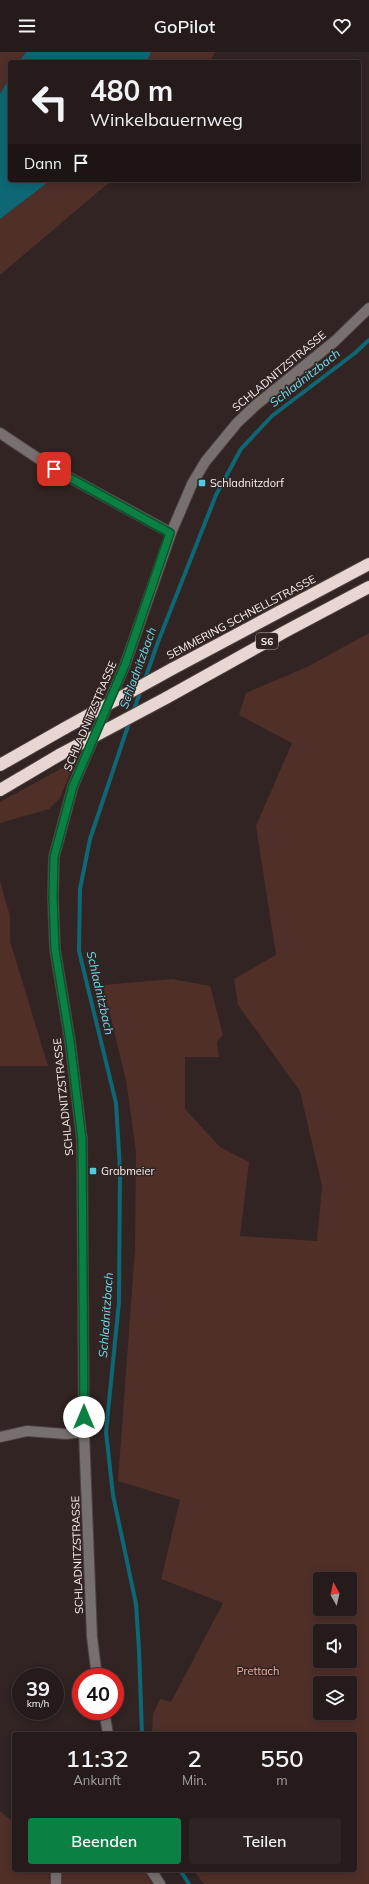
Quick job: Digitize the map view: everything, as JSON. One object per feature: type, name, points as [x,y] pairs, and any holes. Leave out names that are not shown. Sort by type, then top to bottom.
[{"type":"highway","name":"SEMMERING SCHNELLSTRASSE","points":[[0,765],[172,669],[369,564]]},
{"type":"highway","name":"S6","points":[[0,790],[61,754],[369,587]]},
{"type":"street","name":"SCHLADNITZSTRASSE","points":[[96,1668],[92,1637],[84,1432],[82,1140],[70,1041],[55,949],[53,897],[54,857],[73,786],[125,665],[170,533],[192,484],[205,462],[237,423],[335,341],[369,308]]},
{"type":"street","points":[[0,433],[54,469],[170,533]]},
{"type":"street","points":[[0,1437],[27,1431],[66,1434],[84,1432]]},
{"type":"street","points":[[106,1720],[108,1732]]},
{"type":"street","points":[[56,1872],[56,1884]]},
{"type":"street","points":[[152,1872],[160,1884]]},
{"type":"green space","points":[[0,52],[26,52],[20,60],[8,60],[8,80],[0,94]]},
{"type":"green space","points":[[151,52],[215,52],[211,60],[148,60]]},
{"type":"green space","points":[[48,182],[110,182],[0,275],[0,219]]},
{"type":"green space","name":"Prettach","points":[[369,633],[369,1884],[204,1884],[195,1872],[357,1872],[357,1732],[152,1732],[153,1714],[160,1699],[171,1702],[223,1603],[161,1579],[180,1500],[118,1481],[135,1249],[136,1152],[126,1080],[103,985],[172,979],[210,986],[223,1035],[217,1042],[219,1057],[185,1057],[185,1109],[220,1147],[249,1162],[240,1236],[317,1241],[322,1186],[300,1091],[238,1005],[234,979],[276,955],[256,826],[292,743],[239,715],[246,693],[309,666]]},
{"type":"green space","points":[[75,761],[60,798],[49,809],[0,823],[0,802]]},
{"type":"green space","points":[[0,881],[10,916],[10,941],[48,1066],[0,1066]]},
{"type":"green space","points":[[0,1811],[12,1821],[12,1872],[49,1872],[50,1884],[0,1884]]},
{"type":"green space","points":[[59,1872],[145,1872],[152,1884],[59,1884]]},
{"type":"water","points":[[26,52],[151,52],[148,60],[20,60]]},
{"type":"water","points":[[8,80],[8,182],[48,182],[0,219],[0,94]]},
{"type":"waterway","name":"Schladnitzbach","points":[[144,682],[158,642],[216,495],[241,449],[272,416],[355,353],[369,340]]},
{"type":"waterway","name":"Schladnitzbach","points":[[133,712],[141,690]]},
{"type":"waterway","name":"Schladnitzbach","points":[[130,720],[90,839],[80,889],[79,951],[116,1103],[120,1170],[119,1302],[106,1432],[113,1495],[136,1604],[142,1732]]},
{"type":"waterway","name":"Schladnitzbach","points":[[181,1872],[189,1884]]},
{"type":"place","name":"Schladnitzdorf","points":[[202,483]]},
{"type":"place","name":"Grabmeier","points":[[93,1171]]},
{"type":"route","points":[[54,469],[170,533],[125,665],[73,786],[54,857],[53,921],[55,949],[70,1041],[82,1140],[84,1417]]}]
